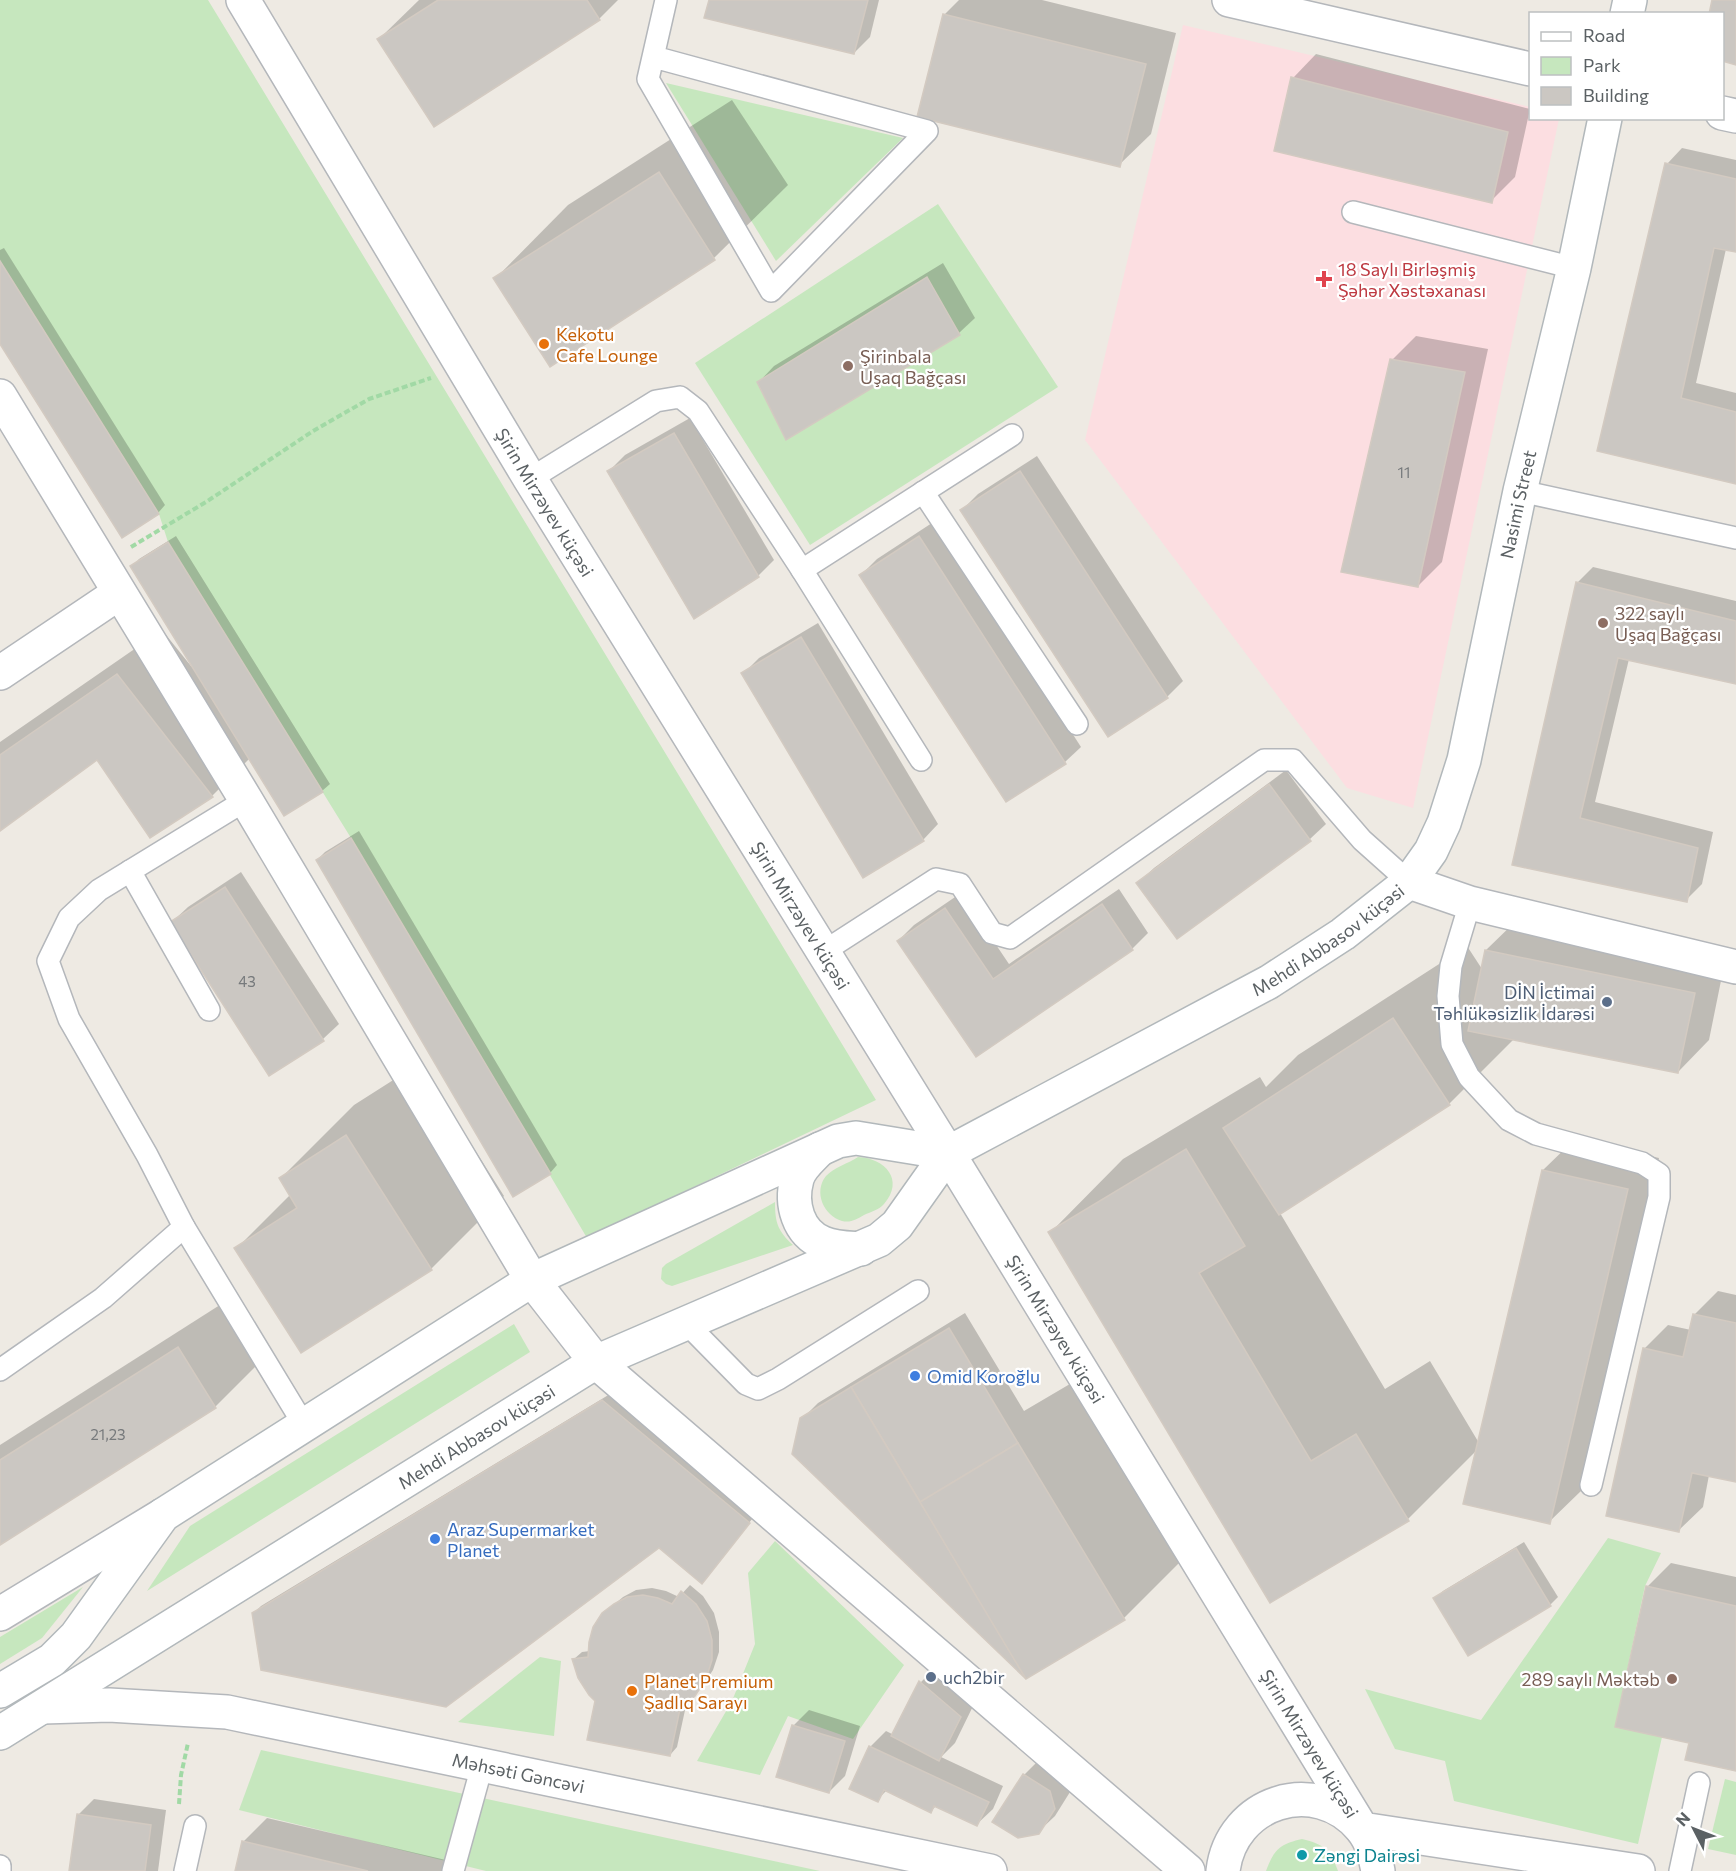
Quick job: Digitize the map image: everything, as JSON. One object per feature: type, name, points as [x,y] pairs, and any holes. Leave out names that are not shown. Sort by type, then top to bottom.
[{"type":"street","name":"Şirin Mirzəyev küçəsi","points":[[243,0],[530,479],[948,1154],[1375,1855]]},
{"type":"street","points":[[1229,0],[1529,69]]},
{"type":"street","name":"Nasimi Street","points":[[1409,882],[1431,851],[1444,823],[1464,760],[1520,491],[1574,268],[1605,120]]},
{"type":"street","points":[[0,396],[246,800],[532,1280],[596,1362],[1188,1871]]},
{"type":"street","points":[[0,673],[119,593]]},
{"type":"street","name":"Mehdi Abbasov küçəsi","points":[[0,1733],[596,1362],[879,1240],[897,1225],[948,1154],[1269,982],[1343,934],[1409,882],[1470,903],[1736,967]]},
{"type":"street","points":[[0,1614],[163,1515],[532,1280],[838,1141],[856,1138],[948,1154]]},
{"type":"street","points":[[820,1149],[804,1166],[797,1178],[795,1202],[798,1220],[807,1233],[822,1243],[838,1248],[861,1249]]},
{"type":"street","points":[[0,1691],[52,1660],[76,1636],[163,1515]]},
{"type":"street","name":"Məhsəti Gəncəvi","points":[[43,1707],[110,1705],[227,1712],[990,1871]]},
{"type":"street","points":[[1223,1871],[1225,1856],[1235,1833],[1252,1815],[1274,1804],[1298,1799],[1322,1802],[1345,1813],[1375,1855],[1638,1871]]},
{"type":"lane","points":[[654,57],[927,131],[771,291],[648,79],[666,0]]},
{"type":"lane","points":[[1353,212],[1574,268]]},
{"type":"lane","points":[[530,479],[656,401],[680,398],[698,411],[802,570],[921,760]]},
{"type":"lane","points":[[802,570],[1012,435]]},
{"type":"lane","points":[[1520,491],[1736,538]]},
{"type":"lane","points":[[923,492],[1077,724]]},
{"type":"lane","points":[[823,952],[936,879],[960,884],[992,933],[1010,938],[1264,760],[1293,760],[1362,840],[1409,882]]},
{"type":"lane","points":[[246,800],[99,890],[69,918],[48,961],[69,1019],[147,1155],[184,1227],[304,1425]]},
{"type":"lane","points":[[130,872],[209,1010]]},
{"type":"lane","points":[[1470,903],[1451,966],[1448,996],[1452,1044],[1469,1077],[1509,1120],[1536,1134],[1642,1162],[1659,1174],[1659,1197],[1591,1485]]},
{"type":"lane","points":[[0,1370],[103,1298],[184,1227]]},
{"type":"lane","points":[[687,1323],[746,1384],[758,1389],[778,1379],[918,1291]]},
{"type":"lane","points":[[453,1871],[482,1766]]},
{"type":"lane","points":[[1680,1871],[1699,1783]]},
{"type":"lane","points":[[184,1871],[195,1827]]},
{"type":"lane","points":[[0,1866],[0,1871]]},
{"type":"path","points":[[101,564],[206,502],[313,431],[369,399],[412,383],[464,369]]},
{"type":"path","points":[[178,1808],[181,1775],[196,1710]]},
{"type":"shaded area","name":"18 Saylı Birləşmiş Şəhər Xəstəxanası","points":[[1183,25],[1529,107],[1529,120],[1559,120],[1413,808],[1347,788],[1085,440]]},
{"type":"green space","points":[[0,0],[208,0],[876,1100],[587,1238],[351,838],[168,542],[159,514],[0,261]]},
{"type":"green space","points":[[666,83],[903,138],[776,261]]},
{"type":"green space","points":[[938,204],[1058,387],[810,545],[695,363]]},
{"type":"green space","points":[[858,1157],[868,1158],[884,1166],[892,1179],[893,1187],[890,1195],[880,1207],[854,1220],[842,1221],[826,1209],[822,1203],[820,1189],[829,1173]]},
{"type":"green space","points":[[775,1202],[778,1226],[793,1245],[672,1286],[661,1279],[662,1268],[666,1264]]},
{"type":"green space","points":[[514,1324],[530,1352],[147,1591],[190,1526]]},
{"type":"green space","points":[[1608,1538],[1661,1553],[1645,1586],[1615,1727],[1662,1737],[1638,1844],[1454,1801],[1445,1761],[1395,1749],[1365,1689],[1481,1720]]},
{"type":"green space","points":[[775,1541],[904,1665],[853,1739],[788,1716],[760,1775],[697,1761],[732,1701],[755,1644],[748,1573]]},
{"type":"green space","points":[[83,1587],[42,1638],[0,1664],[0,1637]]},
{"type":"green space","points":[[540,1657],[561,1661],[554,1736],[458,1722]]},
{"type":"green space","points":[[261,1750],[820,1871],[486,1871],[239,1810]]},
{"type":"green space","points":[[1725,1779],[1736,1782],[1736,1855],[1708,1849]]},
{"type":"green space","name":"Zəngi Dairəsi","points":[[1302,1839],[1316,1843],[1325,1849],[1338,1871],[1266,1871],[1272,1857],[1279,1849],[1288,1843]]},
{"type":"building","points":[[438,0],[587,0],[600,20],[434,127],[377,39]]},
{"type":"building","points":[[709,0],[868,0],[854,54],[704,18]]},
{"type":"building","points":[[1712,0],[1736,0],[1736,65],[1724,62],[1724,12],[1709,12]]},
{"type":"building","points":[[943,14],[1146,64],[1120,167],[917,117]]},
{"type":"building","points":[[1291,77],[1508,132],[1492,203],[1274,151]]},
{"type":"building","points":[[1665,163],[1736,179],[1736,252],[1714,248],[1681,398],[1736,412],[1736,484],[1597,451]]},
{"type":"building","points":[[659,172],[715,260],[550,367],[493,278]]},
{"type":"building","points":[[0,261],[159,514],[122,538],[0,344]]},
{"type":"building","points":[[927,277],[960,335],[786,440],[757,382]]},
{"type":"building","points":[[1390,359],[1465,372],[1418,587],[1341,572]]},
{"type":"building","points":[[674,433],[759,577],[694,619],[607,471]]},
{"type":"building","points":[[1020,471],[1168,698],[1108,737],[960,510]]},
{"type":"building","points":[[919,536],[1066,764],[1006,802],[859,575]]},
{"type":"building","points":[[168,542],[323,792],[284,816],[130,566]]},
{"type":"building","points":[[1576,582],[1736,621],[1736,684],[1618,658],[1580,818],[1698,848],[1687,902],[1512,865]]},
{"type":"building","points":[[801,637],[924,841],[863,878],[741,673]]},
{"type":"building","points":[[117,674],[213,797],[150,838],[97,760],[0,831],[0,755]]},
{"type":"building","points":[[1269,784],[1311,841],[1177,939],[1136,883]]},
{"type":"building","points":[[351,838],[551,1174],[513,1197],[316,860]]},
{"type":"building","points":[[225,887],[324,1041],[269,1076],[170,922]]},
{"type":"building","points":[[1102,904],[1133,950],[976,1057],[897,941],[945,908],[993,979]]},
{"type":"building","points":[[1485,950],[1695,993],[1678,1073],[1468,1031]]},
{"type":"building","points":[[1393,1018],[1450,1105],[1279,1215],[1223,1128]]},
{"type":"building","points":[[346,1135],[432,1270],[301,1353],[234,1248],[297,1208],[279,1178]]},
{"type":"building","points":[[1186,1149],[1245,1246],[1199,1273],[1311,1461],[1356,1434],[1409,1521],[1270,1603],[1048,1232]]},
{"type":"building","points":[[1542,1170],[1628,1189],[1550,1524],[1463,1504]]},
{"type":"building","points":[[1693,1314],[1736,1323],[1736,1482],[1692,1473],[1679,1532],[1606,1516],[1643,1348],[1683,1357]]},
{"type":"building","points":[[949,1328],[1018,1443],[920,1502],[851,1387]]},
{"type":"building","points":[[178,1347],[216,1408],[0,1545],[0,1460]]},
{"type":"building","points":[[851,1387],[1026,1679],[792,1454],[800,1418]]},
{"type":"building","points":[[602,1400],[750,1523],[702,1584],[659,1548],[446,1707],[261,1670],[252,1613]]},
{"type":"building","points":[[1018,1443],[1125,1620],[1026,1679],[920,1502]]},
{"type":"building","points":[[1516,1548],[1551,1606],[1468,1656],[1433,1598]]},
{"type":"building","points":[[1646,1586],[1736,1606],[1736,1771],[1685,1760],[1689,1743],[1615,1727]]},
{"type":"building","points":[[681,1591],[696,1604],[707,1621],[712,1640],[712,1660],[706,1679],[695,1696],[680,1709],[670,1756],[587,1740],[595,1701],[578,1678],[572,1659],[588,1657],[593,1627],[602,1613],[614,1604],[627,1597],[643,1595],[672,1604]]},
{"type":"building","points":[[919,1681],[961,1717],[939,1761],[891,1736]]},
{"type":"building","points":[[792,1725],[845,1741],[829,1793],[776,1777]]},
{"type":"building","points":[[869,1746],[989,1802],[977,1826],[934,1806],[931,1813],[884,1790],[878,1802],[849,1789]]},
{"type":"building","points":[[1023,1774],[1050,1791],[1055,1809],[1039,1834],[1018,1838],[992,1822]]},
{"type":"building","points":[[77,1814],[151,1825],[145,1871],[69,1871]]},
{"type":"building","points":[[242,1841],[368,1871],[235,1871]]},
{"type":"place","name":"18 Saylı Birləşmiş Şəhər Xəstəxanası","points":[[1324,279]]},
{"type":"place","name":"Kekotu Cafe Lounge","points":[[544,344]]},
{"type":"place","name":"Şirinbala Uşaq Bağçası","points":[[848,366]]},
{"type":"place","name":"322 saylı Uşaq Bağçası","points":[[1603,623]]},
{"type":"place","name":"DİN İctimai Təhlükəsizlik İdarəsi","points":[[1607,1002]]},
{"type":"place","name":"Omid Koroğlu","points":[[915,1376]]},
{"type":"place","name":"Araz Supermarket Planet","points":[[435,1539]]},
{"type":"place","name":"uch2bir","points":[[931,1677]]},
{"type":"place","name":"289 saylı Məktəb","points":[[1672,1679]]},
{"type":"place","name":"Planet Premium Şadlıq Sarayı","points":[[632,1691]]},
{"type":"place","name":"Zəngi Dairəsi","points":[[1302,1855]]}]
